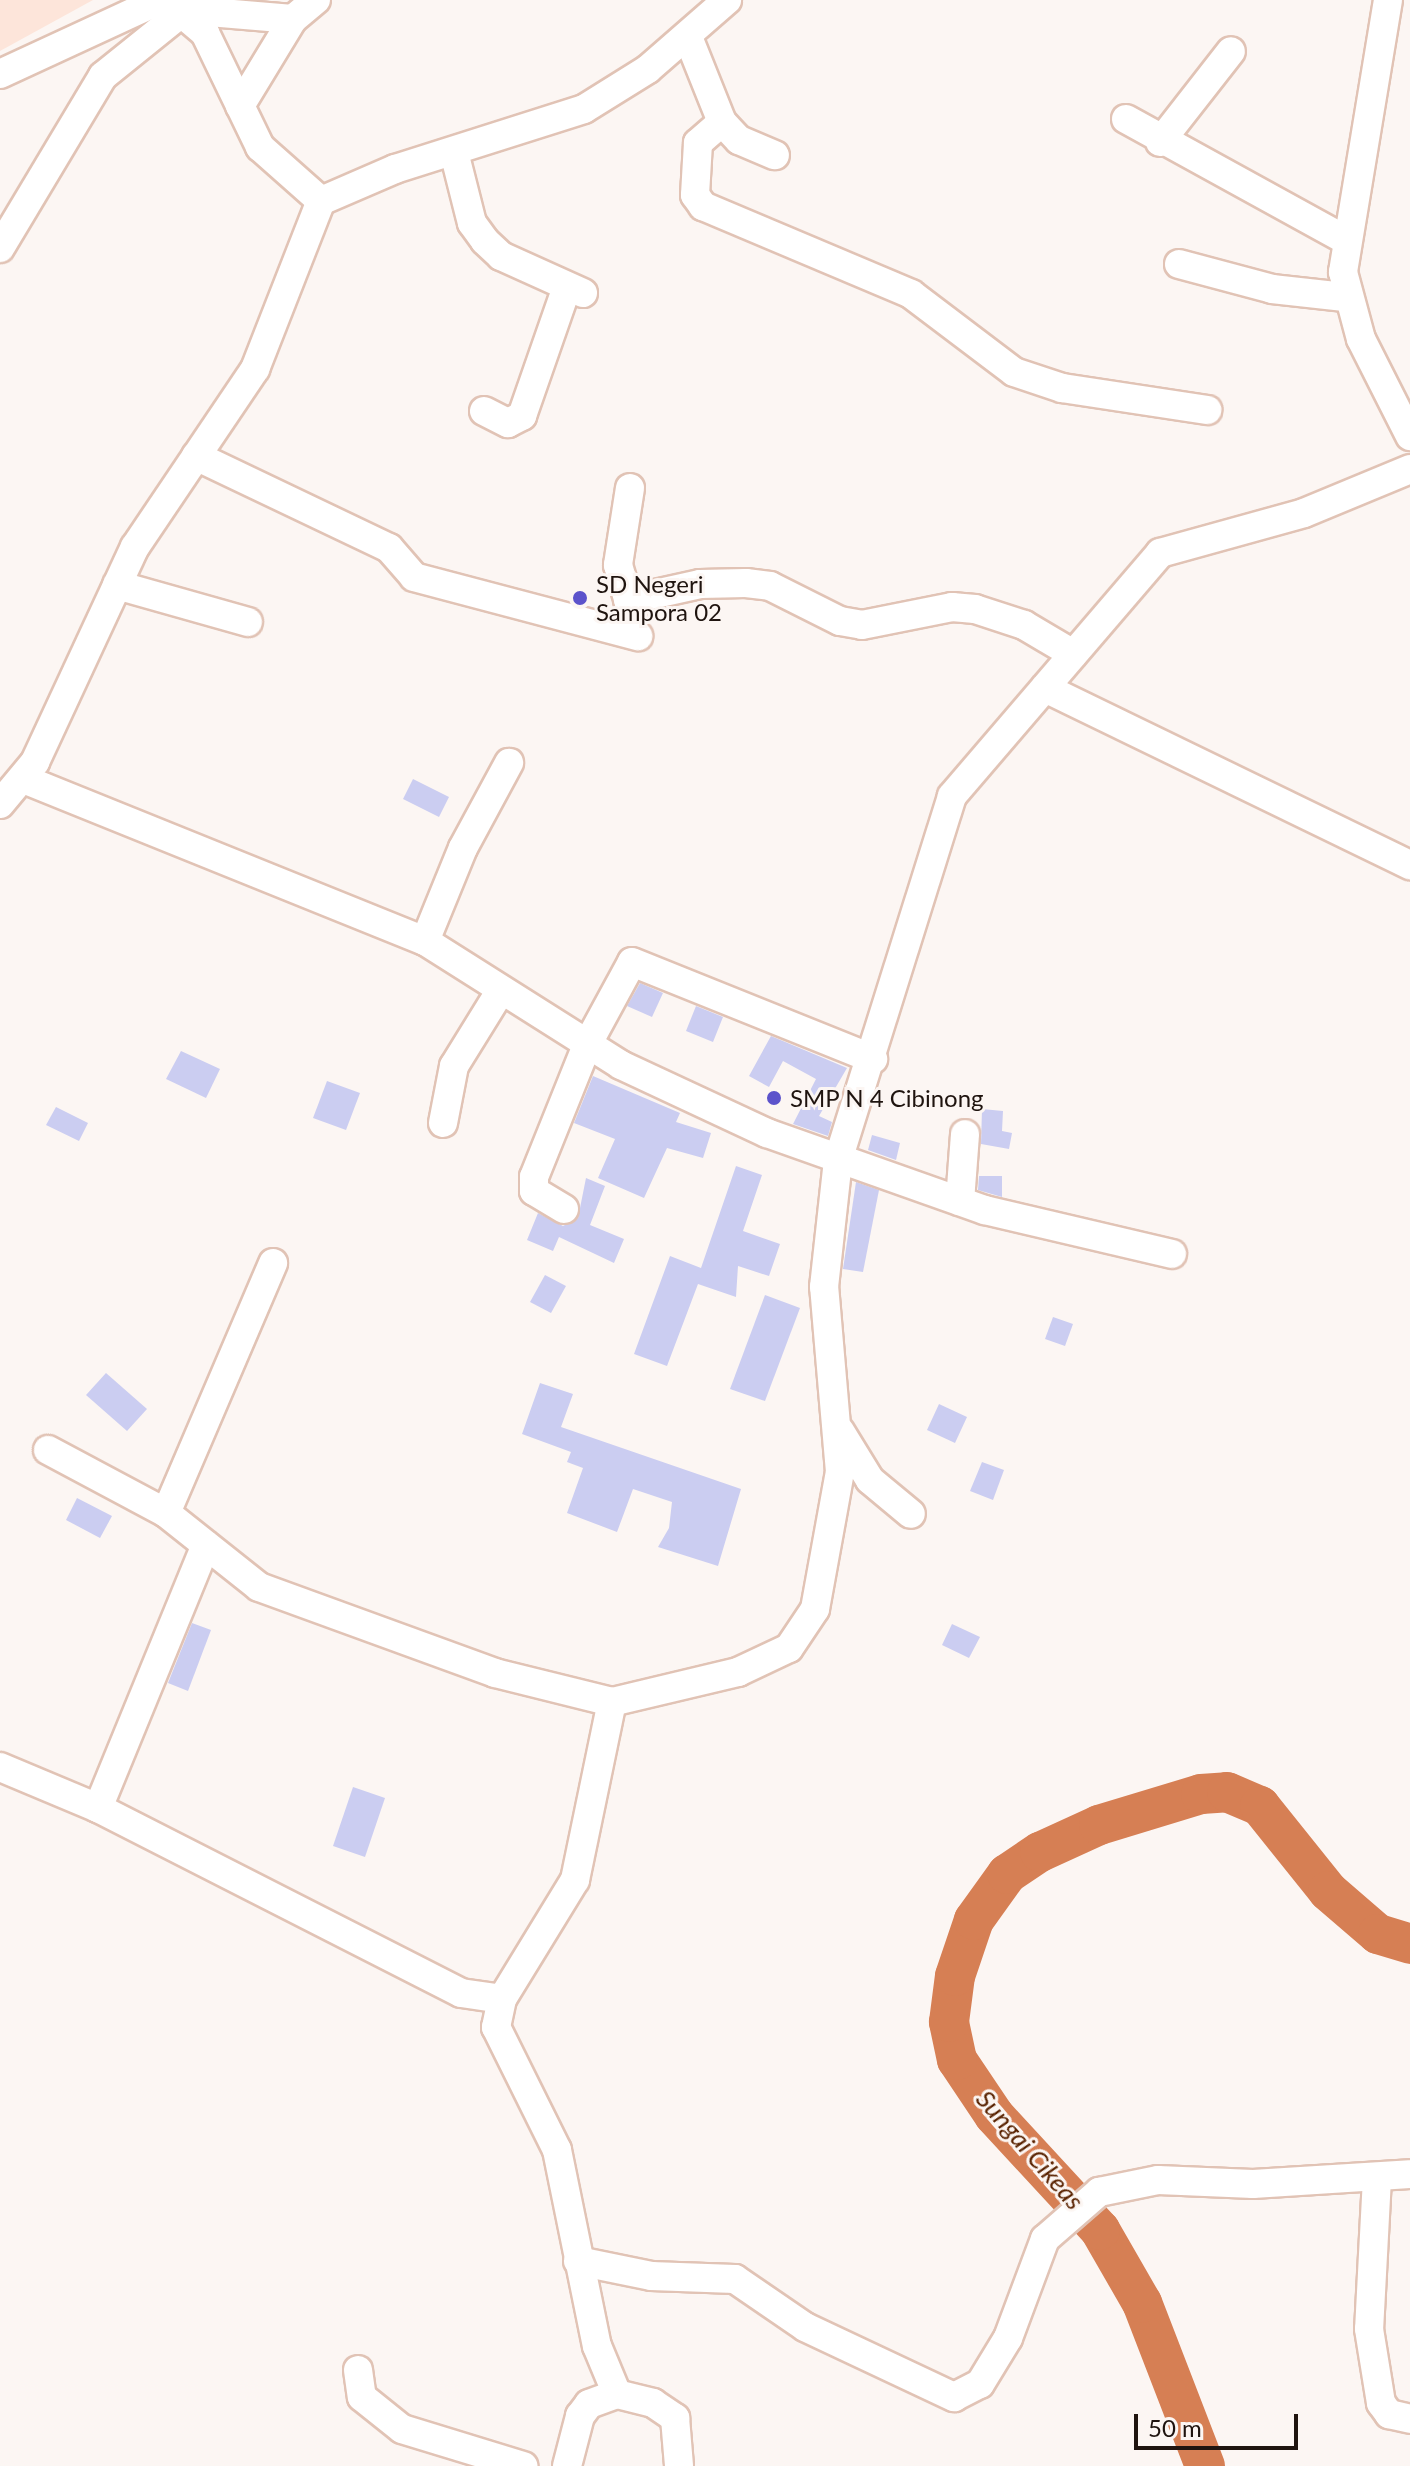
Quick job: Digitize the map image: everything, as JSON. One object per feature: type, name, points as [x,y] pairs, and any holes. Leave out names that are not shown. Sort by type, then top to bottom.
[{"type":"street","points":[[240,106],[293,19],[316,0]]},
{"type":"street","points":[[0,804],[26,780],[117,585],[156,512],[255,369],[321,201],[584,109],[688,37],[727,0]]},
{"type":"street","points":[[1388,0],[1346,240],[1345,297],[1387,400],[1410,436]]},
{"type":"street","points":[[0,74],[158,1],[185,10],[293,19]]},
{"type":"street","points":[[185,10],[205,33],[260,147],[321,201]]},
{"type":"street","points":[[0,248],[103,76],[185,10]]},
{"type":"street","points":[[688,37],[722,122],[739,140],[775,155]]},
{"type":"street","points":[[1160,142],[1231,51]]},
{"type":"street","points":[[1126,119],[1160,142],[1346,240]]},
{"type":"street","points":[[722,122],[698,143],[695,195],[703,206],[911,294],[1014,372],[1062,388],[1207,410]]},
{"type":"street","points":[[454,152],[472,223],[485,241],[501,256],[575,290],[522,416],[508,423],[484,411]]},
{"type":"street","points":[[1179,264],[1272,289],[1345,297]]},
{"type":"street","points":[[196,456],[389,548],[414,577],[640,645],[618,552],[630,488]]},
{"type":"street","points":[[48,1450],[166,1513],[259,1587],[330,1617],[440,1656],[612,1702],[767,1661],[806,1631],[834,1523],[839,1429],[824,1287],[838,1160],[873,1059],[952,796],[1160,553],[1304,513],[1410,469]]},
{"type":"street","points":[[628,600],[700,584],[746,583],[770,586],[840,621],[862,625],[952,607],[975,609],[1034,630],[1073,654]]},
{"type":"street","points":[[117,585],[248,622]]},
{"type":"street","points":[[1045,688],[1410,865]]},
{"type":"street","points":[[425,941],[463,848],[509,763]]},
{"type":"street","points":[[26,780],[425,941],[587,1045],[696,1102],[838,1160],[960,1201],[1172,1254]]},
{"type":"street","points":[[564,1209],[539,1196],[532,1185],[587,1045],[626,966],[640,962],[873,1059]]},
{"type":"street","points":[[443,1123],[454,1066],[501,990]]},
{"type":"street","points":[[960,1201],[965,1134]]},
{"type":"street","points":[[166,1513],[273,1263]]},
{"type":"street","points":[[839,1429],[870,1480],[911,1514]]},
{"type":"street","points":[[98,1808],[206,1545]]},
{"type":"street","points":[[612,1702],[575,1880],[502,1999],[495,2022],[557,2150],[597,2346],[617,2394]]},
{"type":"street","points":[[0,1767],[98,1808],[461,1993],[502,1999]]},
{"type":"street","points":[[578,2261],[664,2278],[735,2279],[805,2327],[954,2397],[980,2384],[1008,2338],[1045,2239],[1099,2192],[1158,2180],[1377,2178],[1410,2174]]},
{"type":"street","points":[[1377,2178],[1369,2329],[1381,2403],[1389,2414],[1410,2419]]},
{"type":"street","points":[[358,2370],[362,2397],[402,2429],[523,2466]]},
{"type":"street","points":[[567,2466],[580,2416],[589,2404],[617,2394],[670,2413],[679,2466]]},
{"type":"shaded area","points":[[0,0],[93,0],[0,51]]},
{"type":"building","points":[[413,779],[449,797],[439,817],[403,799]]},
{"type":"building","points":[[640,983],[663,993],[652,1017],[627,1006]]},
{"type":"building","points":[[696,1006],[723,1017],[713,1042],[686,1031]]},
{"type":"building","points":[[771,1036],[847,1068],[819,1116],[832,1122],[828,1136],[793,1124],[816,1079],[783,1061],[769,1087],[749,1076]]},
{"type":"building","points":[[181,1051],[220,1069],[206,1098],[166,1079]]},
{"type":"building","points":[[593,1076],[680,1113],[676,1122],[711,1133],[703,1158],[667,1148],[644,1198],[598,1178],[615,1139],[574,1123]]},
{"type":"building","points":[[327,1081],[360,1093],[346,1130],[313,1118]]},
{"type":"building","points":[[56,1107],[88,1123],[79,1141],[46,1125]]},
{"type":"building","points":[[982,1109],[1003,1111],[1002,1131],[1012,1133],[1009,1149],[981,1144]]},
{"type":"building","points":[[872,1135],[900,1143],[896,1160],[868,1150]]},
{"type":"building","points":[[736,1166],[762,1175],[743,1231],[780,1244],[769,1276],[738,1266],[736,1297],[698,1284],[667,1366],[634,1354],[670,1256],[701,1268]]},
{"type":"building","points":[[979,1176],[1002,1176],[1002,1197],[978,1190]]},
{"type":"building","points":[[586,1178],[605,1186],[590,1225],[624,1239],[614,1263],[559,1237],[553,1251],[527,1240],[538,1213],[563,1226],[578,1218]]},
{"type":"building","points":[[856,1182],[879,1190],[863,1272],[843,1269]]},
{"type":"building","points":[[545,1275],[566,1286],[551,1313],[530,1302]]},
{"type":"building","points":[[765,1295],[800,1308],[765,1401],[730,1389]]},
{"type":"building","points":[[1053,1317],[1073,1324],[1065,1346],[1045,1339]]},
{"type":"building","points":[[106,1373],[147,1409],[127,1431],[86,1395]]},
{"type":"building","points":[[540,1383],[573,1394],[561,1427],[741,1489],[718,1566],[658,1547],[669,1528],[672,1502],[633,1489],[617,1532],[567,1513],[583,1468],[567,1462],[571,1452],[522,1434]]},
{"type":"building","points":[[939,1404],[967,1417],[955,1443],[927,1430]]},
{"type":"building","points":[[982,1462],[1004,1470],[993,1500],[970,1491]]},
{"type":"building","points":[[77,1498],[112,1516],[100,1538],[66,1520]]},
{"type":"building","points":[[192,1623],[211,1630],[188,1691],[168,1683]]},
{"type":"building","points":[[952,1624],[980,1637],[969,1658],[942,1645]]},
{"type":"building","points":[[353,1787],[385,1798],[365,1857],[333,1846]]},
{"type":"waterway","name":"Sungai Cikeas","points":[[1205,2466],[1142,2303],[1100,2230],[994,2115],[957,2060],[949,2022],[955,1976],[974,1920],[1007,1874],[1040,1852],[1099,1825],[1201,1794],[1227,1792],[1260,1806],[1328,1891],[1378,1934],[1410,1944]]},
{"type":"place","name":"SD Negeri Sampora 02","points":[[580,598]]},
{"type":"place","name":"SMP N 4 Cibinong","points":[[774,1098]]}]
